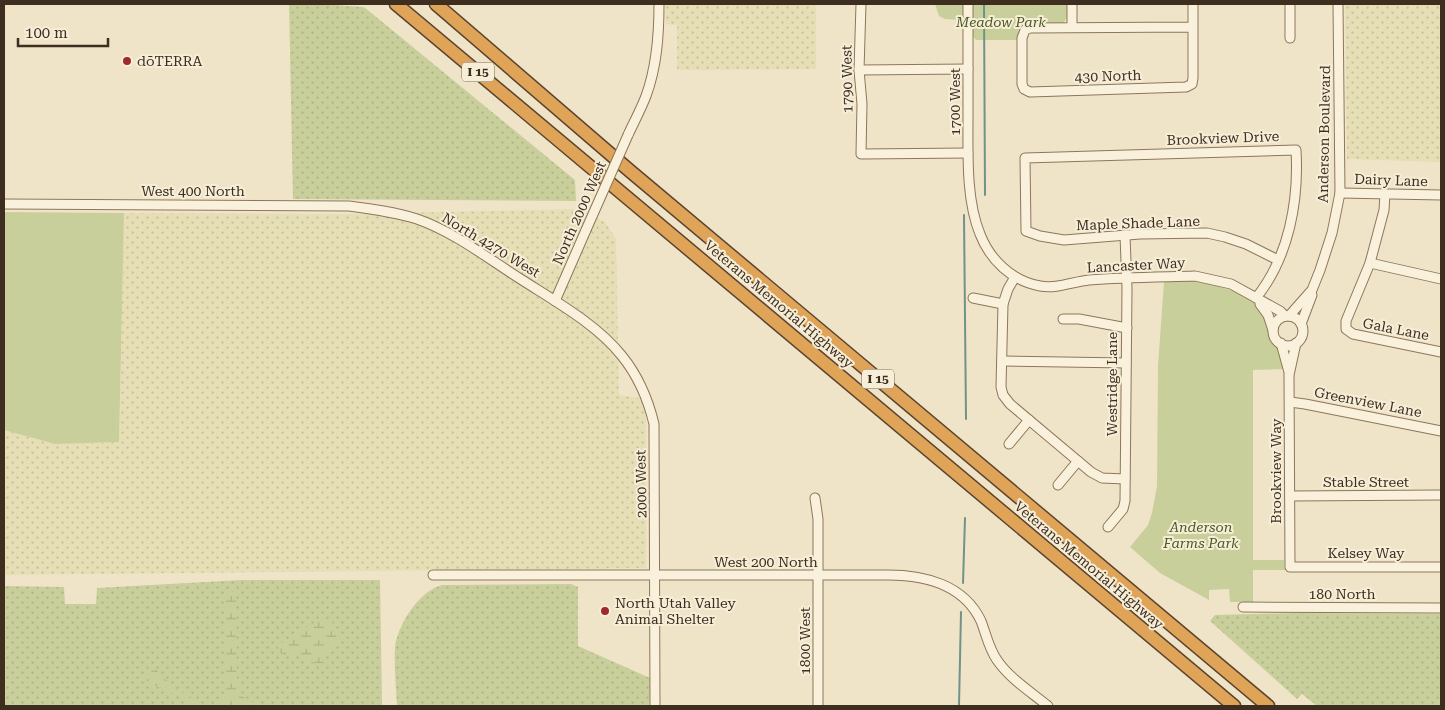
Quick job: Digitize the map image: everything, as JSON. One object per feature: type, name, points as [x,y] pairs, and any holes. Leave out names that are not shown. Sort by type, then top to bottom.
[{"type":"highway","name":"Veterans Memorial Highway","points":[[396,4],[1234,706]]},
{"type":"highway","name":"Veterans Memorial Highway","points":[[436,4],[630,171],[1268,706]]},
{"type":"street","name":"North 2000 West","points":[[555,301],[646,95],[658,45],[659,4]]},
{"type":"street","name":"1790 West","points":[[861,4],[859,70],[862,104],[861,154],[968,153]]},
{"type":"street","name":"1700 West","points":[[968,4],[968,153],[972,201]]},
{"type":"street","points":[[1072,4],[1072,27],[1193,27],[1193,4]]},
{"type":"street","points":[[1290,4],[1290,38]]},
{"type":"street","name":"Anderson Boulevard","points":[[1301,324],[1328,247],[1340,193],[1338,4]]},
{"type":"street","name":"430 North","points":[[1072,27],[1025,30],[1022,38],[1022,84],[1024,89],[1030,92],[1186,87],[1192,84],[1194,78],[1193,27]]},
{"type":"street","points":[[859,70],[968,69]]},
{"type":"street","name":"Brookview Drive","points":[[1026,232],[1025,158],[1296,150],[1295,197],[1288,232],[1268,283],[1256,298]]},
{"type":"street","name":"Dairy Lane","points":[[1340,193],[1441,196]]},
{"type":"street","points":[[1385,194],[1384,210],[1370,263],[1441,279]]},
{"type":"street","name":"Lancaster Way","points":[[972,201],[979,233],[987,250],[998,263],[1015,277],[1026,282],[1056,287],[1086,280],[1195,276],[1231,284],[1287,316]]},
{"type":"street","name":"West 400 North","points":[[4,204],[349,206],[381,210]]},
{"type":"street","name":"North 4270 West","points":[[381,210],[416,219],[454,235],[555,301]]},
{"type":"street","name":"Maple Shade Lane","points":[[1026,232],[1064,240],[1125,235],[1207,234],[1224,236],[1246,244],[1278,260]]},
{"type":"street","name":"Westridge Lane","points":[[1108,527],[1124,505],[1125,235]]},
{"type":"street","name":"Gala Lane","points":[[1370,263],[1346,320],[1346,329],[1353,334],[1441,352]]},
{"type":"street","points":[[1015,277],[1008,289],[1003,304],[1001,387],[1003,395],[1010,404],[1096,476],[1108,479],[1125,479]]},
{"type":"street","name":"Anderson Boulevard","points":[[1287,316],[1312,290]]},
{"type":"street","points":[[973,298],[1003,304]]},
{"type":"street","name":"Lancaster Way","points":[[1256,298],[1268,314],[1274,331]]},
{"type":"street","name":"2000 West","points":[[555,301],[609,341],[635,373],[649,404],[654,424],[655,706]]},
{"type":"street","points":[[1287,316],[1298,320],[1301,324],[1302,337],[1296,343],[1288,345],[1281,343],[1274,336],[1275,324],[1287,316]]},
{"type":"street","points":[[1063,319],[1079,318],[1126,328]]},
{"type":"street","name":"Brookview Way","points":[[1281,343],[1289,374],[1290,567]]},
{"type":"street","name":"Brookview Way","points":[[1289,374],[1296,343]]},
{"type":"street","points":[[1002,361],[1126,363]]},
{"type":"street","name":"Greenview Lane","points":[[1290,402],[1441,431]]},
{"type":"street","points":[[1009,444],[1029,420]]},
{"type":"street","points":[[1058,485],[1078,461]]},
{"type":"street","name":"Stable Street","points":[[1290,496],[1441,495]]},
{"type":"street","name":"1800 West","points":[[815,498],[818,519],[819,575],[818,706]]},
{"type":"street","name":"Kelsey Way","points":[[1290,567],[1441,567]]},
{"type":"street","name":"West 200 North","points":[[433,576],[888,574],[940,582],[968,601],[974,608],[996,659],[1009,675],[1048,706]]},
{"type":"street","name":"180 North","points":[[1243,608],[1441,608]]},
{"type":"shaded area","points":[[665,4],[816,4],[816,69],[677,70],[677,25],[666,24]]},
{"type":"shaded area","points":[[1345,4],[1441,4],[1441,162],[1347,159]]},
{"type":"shaded area","points":[[579,209],[605,222],[616,239],[619,395],[646,399],[646,568],[4,575],[4,430],[55,444],[119,442],[124,213],[346,214]]},
{"type":"green space","points":[[289,4],[332,4],[364,7],[575,180],[576,201],[293,199]]},
{"type":"green space","name":"Meadow Park","points":[[935,4],[1067,4],[1067,18],[1063,23],[1027,23],[1019,29],[1017,40],[976,40],[961,20],[945,19],[939,16]]},
{"type":"green space","points":[[4,212],[124,213],[119,442],[55,444],[4,430]]},
{"type":"green space","name":"Anderson Farms Park","points":[[1190,281],[1209,283],[1242,294],[1263,311],[1285,369],[1253,370],[1253,560],[1284,560],[1286,570],[1253,570],[1253,602],[1230,602],[1229,589],[1209,590],[1209,600],[1160,573],[1130,547],[1148,525],[1157,486],[1158,366],[1164,282]]},
{"type":"green space","points":[[241,580],[380,580],[382,706],[4,706],[4,586],[64,587],[65,604],[96,604],[97,588]]},
{"type":"green space","points":[[571,584],[578,587],[578,646],[650,678],[649,706],[397,706],[395,647],[397,638],[405,619],[425,594],[442,585]]},
{"type":"green space","points":[[226,592],[236,592],[237,683],[243,697],[257,705],[282,706],[209,706],[225,699]]},
{"type":"green space","points":[[1296,613],[1441,614],[1441,706],[1317,706],[1302,694],[1297,699],[1210,621],[1215,615]]},
{"type":"green space","points":[[320,619],[331,620],[340,639],[323,657],[323,666],[315,664],[300,654],[289,657],[278,652],[278,645]]},
{"type":"green space","points":[[145,669],[155,669],[174,687],[204,706],[195,706],[184,698],[147,682]]},
{"type":"waterway","points":[[984,4],[985,195]]},
{"type":"waterway","points":[[964,215],[966,419]]},
{"type":"waterway","points":[[963,583],[965,518]]},
{"type":"waterway","points":[[959,706],[961,612]]},
{"type":"place","name":"dōTERRA","points":[[127,61]]},
{"type":"place","name":"North Utah Valley Animal Shelter","points":[[605,611]]}]
